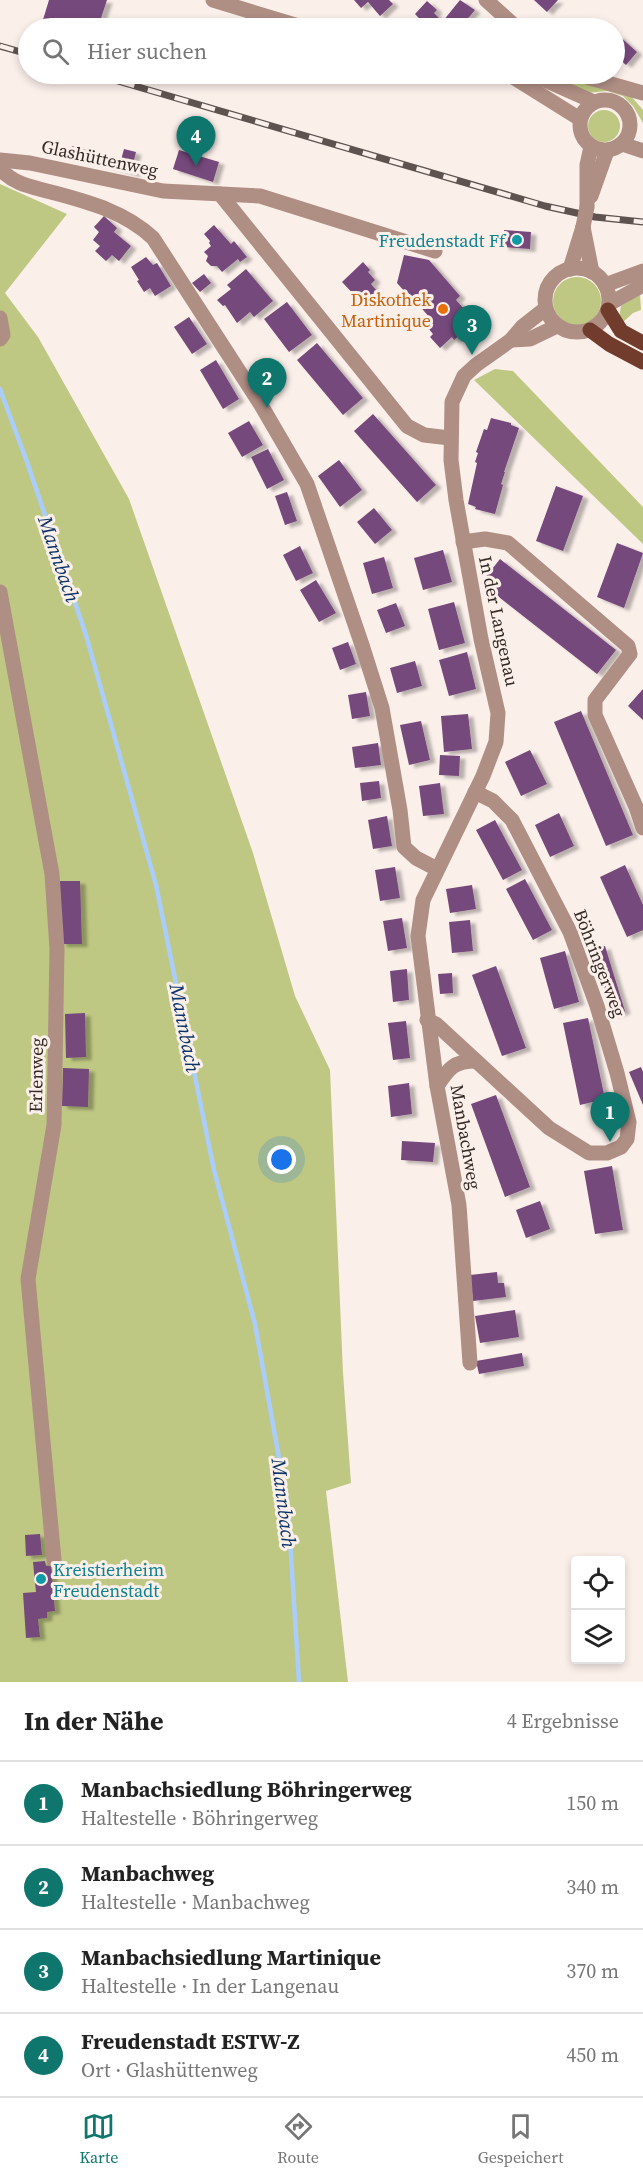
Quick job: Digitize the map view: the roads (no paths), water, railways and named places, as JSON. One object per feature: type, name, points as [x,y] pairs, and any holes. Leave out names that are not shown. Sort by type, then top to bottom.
[{"type":"main road","points":[[608,307],[621,331],[643,343]]},
{"type":"main road","points":[[590,330],[609,344],[643,362]]},
{"type":"street","points":[[213,0],[272,18]]},
{"type":"street","points":[[486,0],[506,18]]},
{"type":"street","points":[[525,84],[580,120]]},
{"type":"street","points":[[554,84],[594,102],[610,100],[617,103],[637,126],[630,130],[622,144],[607,151],[594,166]]},
{"type":"street","points":[[611,84],[643,93]]},
{"type":"street","points":[[570,268],[583,227],[594,166],[591,147],[581,135],[580,120],[583,112],[594,102]]},
{"type":"street","points":[[622,144],[643,151]]},
{"type":"street","points":[[591,147],[607,151]]},
{"type":"street","name":"Glashüttenweg","points":[[0,160],[30,163],[164,191],[260,196],[435,251]]},
{"type":"street","points":[[0,169],[12,181],[104,207],[138,224],[153,238],[261,405],[307,484],[363,645],[382,708],[400,810],[404,847],[416,858],[437,869]]},
{"type":"street","points":[[220,194],[407,426],[424,435],[450,438]]},
{"type":"street","points":[[583,227],[592,272]]},
{"type":"street","points":[[570,268],[581,268],[592,272],[608,291],[608,307],[604,318],[590,330],[573,333],[557,326],[545,309],[547,287],[556,275],[570,268]]},
{"type":"street","points":[[605,285],[643,270]]},
{"type":"street","points":[[608,307],[643,285]]},
{"type":"street","name":"In der Langenau","points":[[418,919],[423,900],[475,792],[496,742],[498,712],[463,542],[451,460],[452,402],[464,376],[476,364],[511,340],[522,327],[545,309]]},
{"type":"street","points":[[0,318],[3,335],[0,339]]},
{"type":"street","name":"In der Langenau","points":[[511,340],[530,339],[557,326]]},
{"type":"street","points":[[463,542],[485,539],[508,543],[628,646],[630,654],[595,700],[595,715],[643,828]]},
{"type":"street","name":"Erlenweg","points":[[0,592],[52,874],[57,949],[54,1125],[28,1279],[54,1560]]},
{"type":"street","name":"Böhringerweg","points":[[475,792],[492,801],[512,820],[570,932],[597,1006],[617,1073],[628,1122],[627,1139]]},
{"type":"street","name":"Manbachweg","points":[[418,919],[427,1020],[459,1205],[470,1362]]},
{"type":"street","points":[[427,1020],[436,1024],[549,1128],[589,1153],[607,1153],[621,1147],[627,1139],[643,1137]]},
{"type":"street","points":[[437,1086],[448,1069],[463,1061],[476,1061]]},
{"type":"waterway","name":"Mannbach","points":[[0,389],[86,635],[156,885],[214,1170],[255,1324],[288,1508],[299,1682]]},
{"type":"railway","points":[[0,46],[18,51]]},
{"type":"railway","points":[[128,84],[545,206],[595,217],[643,222]]},
{"type":"place","name":"Freudenstadt ESTW-Z","points":[[196,166]]},
{"type":"place","name":"Freudenstadt Ff","points":[[517,240]]},
{"type":"place","name":"Diskothek Martinique","points":[[443,309]]},
{"type":"place","name":"Manbachsiedlung Martinique","points":[[472,355]]},
{"type":"place","name":"Manbachweg","points":[[267,408]]},
{"type":"place","name":"Manbachsiedlung Böhringerweg","points":[[610,1142]]},
{"type":"place","name":"Kreistierheim Freudenstadt","points":[[41,1579]]}]
